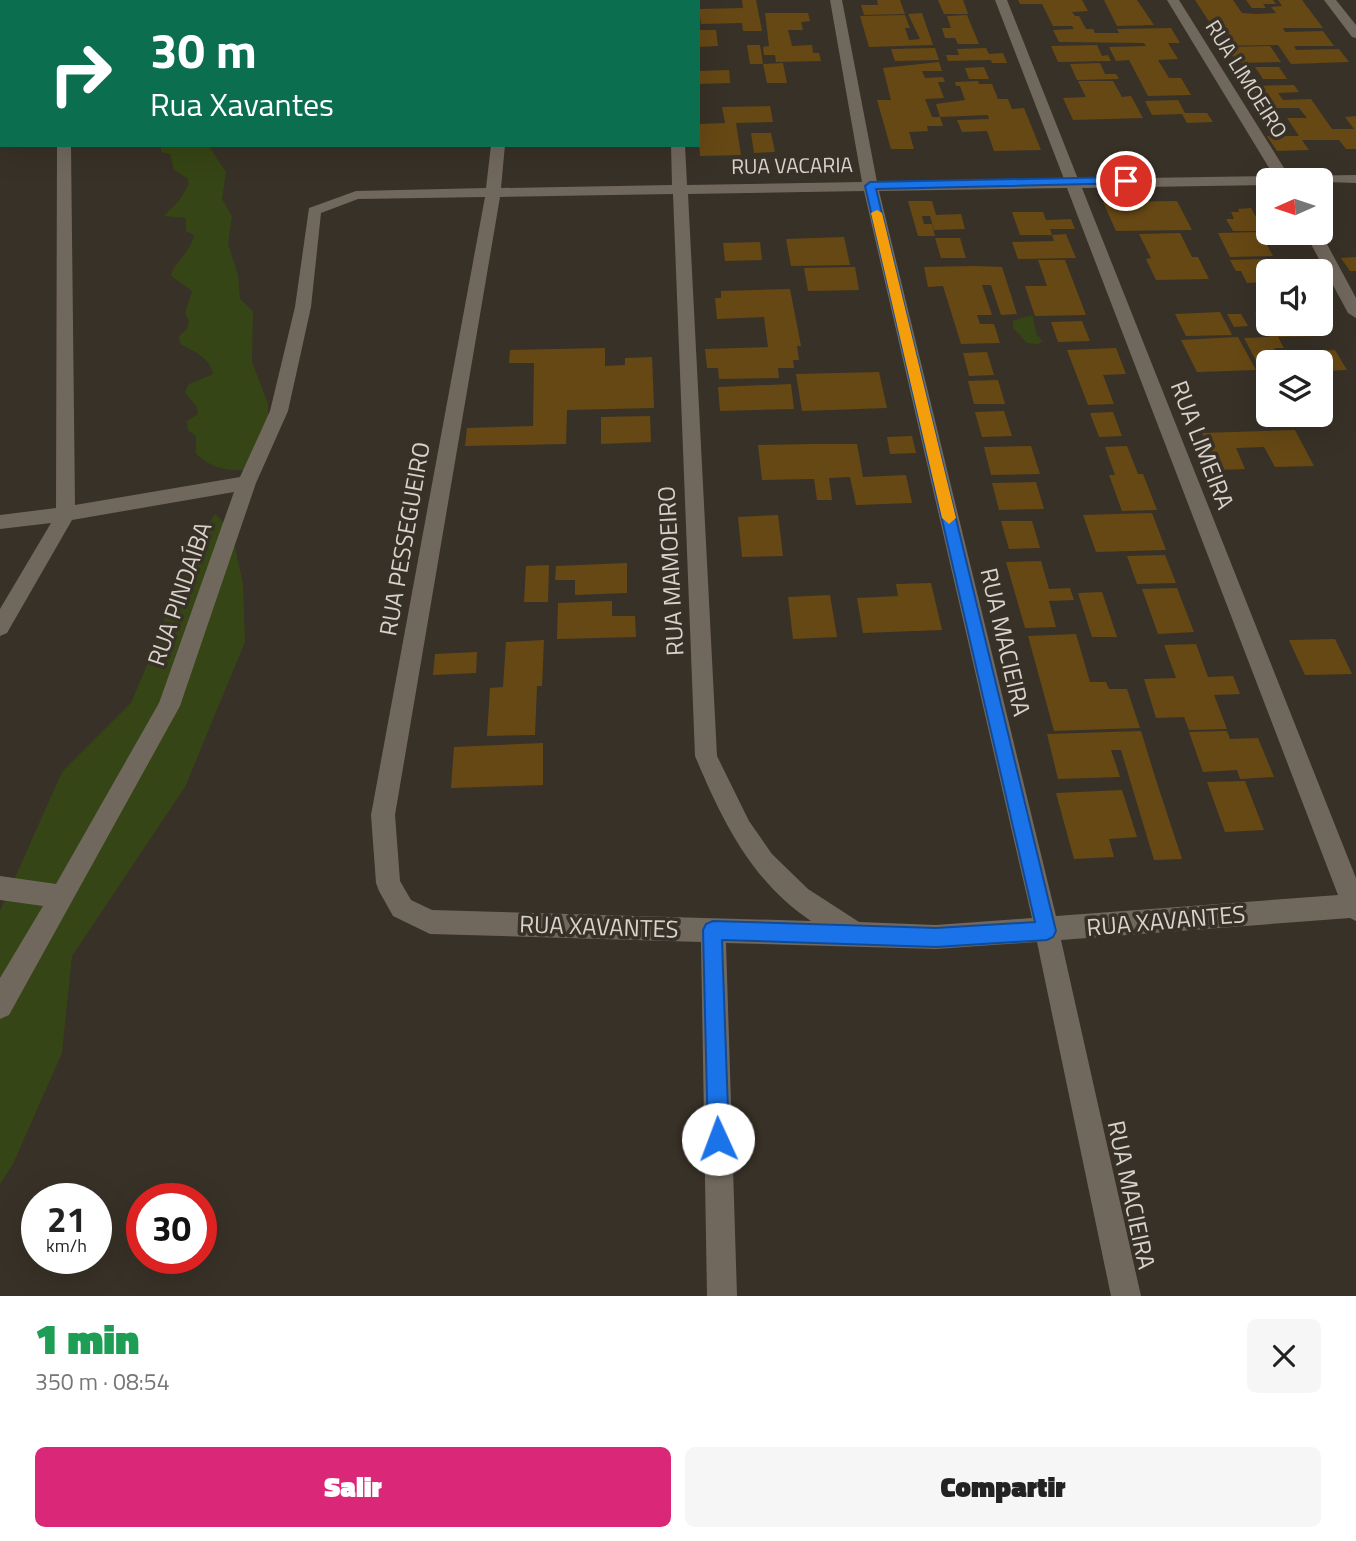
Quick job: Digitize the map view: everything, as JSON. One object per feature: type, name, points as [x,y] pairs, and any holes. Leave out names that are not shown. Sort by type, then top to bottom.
[{"type":"street","name":"RUA MACIEIRA","points":[[836,0],[870,186],[1047,931],[1126,1296]]},
{"type":"street","name":"RUA LIMEIRA","points":[[1000,0],[1074,182],[1356,907]]},
{"type":"street","name":"RUA LIMOEIRO","points":[[1172,0],[1276,168]]},
{"type":"street","points":[[1330,0],[1356,34]]},
{"type":"street","points":[[0,627],[66,514],[64,147]]},
{"type":"street","name":"RUA PESSEGUEIRO","points":[[430,922],[402,908],[388,883],[383,816],[493,192],[498,147]]},
{"type":"street","name":"RUA MAMOEIRO","points":[[678,147],[706,756],[734,820],[756,855],[792,893],[855,934]]},
{"type":"street","name":"RUA VACARIA","points":[[356,195],[1256,179]]},
{"type":"street","name":"RUA VACARIA","points":[[1334,179],[1356,179]]},
{"type":"street","name":"RUA PINDAÍBA","points":[[0,1006],[15,975],[169,706],[247,483],[279,411],[303,307],[314,211],[356,195]]},
{"type":"street","points":[[1319,245],[1356,313]]},
{"type":"street","points":[[0,522],[66,514],[247,483]]},
{"type":"street","points":[[0,888],[62,897]]},
{"type":"street","name":"RUA XAVANTES","points":[[430,922],[936,937],[1356,907]]},
{"type":"street","points":[[713,930],[722,1296]]},
{"type":"green space","points":[[161,147],[209,147],[226,172],[222,199],[232,216],[228,244],[238,275],[240,299],[253,311],[252,362],[268,404],[269,432],[246,470],[219,468],[207,463],[196,454],[196,436],[188,430],[187,421],[198,414],[196,406],[185,392],[189,384],[213,374],[205,359],[180,344],[179,336],[187,329],[189,321],[185,314],[192,291],[171,276],[194,235],[186,231],[186,218],[164,216],[181,198],[189,184],[187,178],[174,170],[170,154],[161,152]]},
{"type":"green space","points":[[1033,316],[1036,333],[1042,341],[1039,344],[1027,343],[1013,328],[1013,321]]},
{"type":"green space","points":[[215,514],[231,530],[243,583],[245,642],[185,787],[72,956],[62,1053],[13,1164],[0,1184],[0,911],[62,772],[131,703],[160,634],[179,570]]},
{"type":"building","points":[[742,0],[756,0],[762,31],[743,31],[742,23],[701,24],[700,9],[743,8]]},
{"type":"building","points":[[877,0],[900,0],[905,14],[864,15],[861,5],[878,5]]},
{"type":"building","points":[[938,0],[963,0],[968,14],[944,14]]},
{"type":"building","points":[[1018,0],[1082,0],[1088,11],[1072,12],[1079,16],[1086,29],[1093,29],[1095,33],[1119,33],[1117,29],[1171,28],[1180,43],[1168,43],[1178,59],[1158,60],[1169,78],[1181,78],[1191,95],[1148,96],[1129,60],[1116,61],[1109,47],[1146,46],[1144,43],[1059,42],[1053,30],[1074,29],[1072,26],[1053,26],[1042,4],[1020,4]]},
{"type":"building","points":[[1104,0],[1137,0],[1154,25],[1117,26]]},
{"type":"building","points":[[1195,0],[1233,0],[1242,13],[1256,14],[1276,13],[1271,7],[1282,6],[1278,0],[1302,0],[1323,28],[1283,28],[1285,32],[1323,31],[1334,46],[1294,46],[1296,50],[1339,49],[1349,62],[1291,64],[1278,45],[1216,46],[1204,26],[1212,26]]},
{"type":"building","points":[[1246,0],[1273,0],[1276,4],[1263,4],[1266,8],[1252,8]]},
{"type":"building","points":[[765,13],[808,13],[810,21],[801,22],[803,30],[788,30],[792,46],[812,45],[813,53],[819,53],[821,61],[776,62],[775,55],[764,55],[763,47],[769,46]]},
{"type":"building","points":[[922,13],[933,45],[869,47],[860,16],[905,15],[910,28],[905,28],[909,40],[920,39],[908,14]]},
{"type":"building","points":[[967,15],[979,44],[958,44],[955,38],[945,38],[942,28],[951,28],[947,16]]},
{"type":"building","points":[[700,30],[716,30],[718,46],[700,47]]},
{"type":"building","points":[[747,45],[760,45],[763,64],[750,64]]},
{"type":"building","points":[[1097,45],[1102,56],[1108,55],[1111,61],[1058,62],[1051,46]]},
{"type":"building","points":[[1270,46],[1281,62],[1237,63],[1227,47]]},
{"type":"building","points":[[935,48],[939,60],[895,61],[891,49]]},
{"type":"building","points":[[986,48],[989,54],[1003,53],[1007,63],[992,63],[991,60],[948,61],[946,55],[959,55],[957,49]]},
{"type":"building","points":[[939,62],[942,71],[922,71],[925,78],[943,77],[945,82],[938,82],[944,98],[925,99],[932,117],[940,117],[943,126],[927,126],[928,131],[909,132],[914,149],[891,149],[877,100],[891,100],[883,68]]},
{"type":"building","points":[[783,63],[787,83],[767,83],[763,64]]},
{"type":"building","points":[[1100,63],[1105,74],[1116,74],[1119,79],[1077,80],[1070,64]]},
{"type":"building","points":[[984,67],[989,79],[969,79],[965,68]]},
{"type":"building","points":[[1255,67],[1279,67],[1287,79],[1263,79]]},
{"type":"building","points":[[729,70],[730,83],[700,84],[700,71]]},
{"type":"building","points":[[978,81],[979,84],[992,84],[998,99],[1008,99],[1012,109],[1024,108],[1041,150],[994,151],[987,131],[962,132],[957,120],[989,119],[988,115],[940,117],[936,104],[965,100],[960,86],[956,86],[955,82]]},
{"type":"building","points":[[1078,81],[1113,81],[1122,97],[1131,96],[1143,118],[1073,120],[1063,98],[1086,97]]},
{"type":"building","points":[[1294,85],[1299,92],[1278,93],[1283,100],[1311,99],[1332,129],[1354,129],[1345,117],[1356,116],[1356,149],[1346,149],[1339,140],[1302,140],[1309,150],[1277,151],[1267,136],[1299,136],[1287,118],[1307,118],[1299,108],[1273,108],[1268,100],[1259,100],[1251,86]]},
{"type":"building","points":[[1178,100],[1185,113],[1207,113],[1213,122],[1187,123],[1182,114],[1152,115],[1145,101]]},
{"type":"building","points":[[770,106],[773,122],[736,123],[741,155],[700,156],[700,124],[725,123],[722,107]]},
{"type":"building","points":[[751,133],[771,133],[775,152],[754,153]]},
{"type":"building","points":[[908,201],[932,201],[936,215],[961,214],[965,229],[934,230],[930,216],[922,216],[924,224],[932,224],[935,236],[918,236]]},
{"type":"building","points":[[1177,201],[1192,230],[1116,231],[1103,202]]},
{"type":"building","points":[[1251,208],[1256,217],[1256,231],[1233,231],[1226,219],[1234,219],[1231,212],[1239,212],[1238,209]]},
{"type":"building","points":[[1012,212],[1043,212],[1046,220],[1071,219],[1075,229],[1050,229],[1052,235],[1020,235]]},
{"type":"building","points":[[1256,232],[1256,245],[1267,245],[1273,256],[1230,257],[1218,233]]},
{"type":"building","points":[[1180,233],[1192,257],[1198,257],[1209,279],[1156,280],[1146,259],[1151,258],[1139,234]]},
{"type":"building","points":[[1066,234],[1076,258],[1018,259],[1012,242],[1054,241],[1052,235]]},
{"type":"building","points":[[844,237],[850,265],[791,266],[786,239]]},
{"type":"building","points":[[935,238],[960,238],[966,258],[941,258]]},
{"type":"building","points":[[760,242],[762,260],[725,261],[723,243]]},
{"type":"building","points":[[1356,257],[1356,271],[1350,271],[1341,258]]},
{"type":"building","points":[[1256,259],[1256,283],[1247,283],[1241,271],[1236,271],[1230,260]]},
{"type":"building","points":[[1038,260],[1065,260],[1086,315],[1035,316],[1025,286],[1047,286]]},
{"type":"building","points":[[855,267],[859,290],[808,291],[804,268]]},
{"type":"building","points":[[924,267],[1002,267],[1017,314],[1001,315],[991,285],[982,285],[992,315],[977,315],[980,324],[994,324],[1000,343],[961,344],[943,286],[928,287]]},
{"type":"building","points":[[790,289],[801,346],[797,346],[799,360],[793,360],[794,368],[778,368],[779,378],[719,379],[718,368],[707,368],[705,349],[768,347],[764,317],[717,319],[715,298],[721,298],[721,291]]},
{"type":"building","points":[[1220,312],[1232,335],[1186,336],[1175,314]]},
{"type":"building","points":[[1227,314],[1241,314],[1248,326],[1234,327]]},
{"type":"building","points":[[1082,321],[1090,341],[1058,342],[1051,322]]},
{"type":"building","points":[[1317,336],[1278,337],[1284,348],[1256,350],[1256,361],[1244,338],[1269,337]]},
{"type":"building","points":[[1238,337],[1256,370],[1197,372],[1181,340]]},
{"type":"building","points":[[605,348],[605,366],[625,365],[625,358],[652,357],[654,408],[567,410],[566,444],[465,446],[467,428],[533,426],[534,363],[509,363],[510,350]]},
{"type":"building","points":[[1116,348],[1126,374],[1103,375],[1114,404],[1088,405],[1067,350]]},
{"type":"building","points":[[1333,350],[1335,350],[1347,370],[1333,371]]},
{"type":"building","points":[[987,352],[994,375],[969,376],[963,353]]},
{"type":"building","points":[[879,372],[887,408],[802,411],[796,374]]},
{"type":"building","points":[[998,380],[1005,404],[974,404],[968,381]]},
{"type":"building","points":[[791,384],[794,409],[720,411],[718,387]]},
{"type":"building","points":[[1004,411],[1012,436],[982,437],[975,412]]},
{"type":"building","points":[[1113,412],[1122,436],[1099,437],[1090,413]]},
{"type":"building","points":[[650,416],[651,442],[601,444],[601,417]]},
{"type":"building","points":[[1295,430],[1314,466],[1275,467],[1264,447],[1236,448],[1245,469],[1219,470],[1202,433]]},
{"type":"building","points":[[912,436],[916,453],[890,454],[887,437]]},
{"type":"building","points":[[857,444],[863,477],[906,475],[912,503],[856,505],[850,477],[829,478],[832,500],[817,500],[814,479],[762,480],[758,445]]},
{"type":"building","points":[[1031,446],[1040,474],[991,475],[984,447]]},
{"type":"building","points":[[1127,446],[1138,474],[1143,474],[1157,510],[1122,511],[1109,475],[1115,475],[1105,447]]},
{"type":"building","points":[[1036,482],[1044,509],[999,510],[992,483]]},
{"type":"building","points":[[1152,513],[1166,550],[1096,552],[1083,515]]},
{"type":"building","points":[[778,515],[783,556],[742,557],[738,517]]},
{"type":"building","points":[[1001,521],[1032,521],[1040,548],[1009,549]]},
{"type":"building","points":[[1165,555],[1176,583],[1137,584],[1127,556]]},
{"type":"building","points":[[1041,561],[1049,589],[1070,588],[1074,600],[1049,601],[1056,627],[1025,628],[1006,562]]},
{"type":"building","points":[[627,563],[627,593],[575,595],[575,580],[555,580],[556,566]]},
{"type":"building","points":[[549,565],[548,602],[524,602],[526,566]]},
{"type":"building","points":[[931,583],[942,630],[863,633],[857,598],[898,596],[896,584]]},
{"type":"building","points":[[1177,588],[1194,632],[1158,634],[1142,589]]},
{"type":"building","points":[[1102,592],[1117,637],[1092,637],[1078,593]]},
{"type":"building","points":[[830,595],[837,637],[793,639],[788,597]]},
{"type":"building","points":[[612,601],[612,616],[635,616],[636,637],[557,639],[558,603]]},
{"type":"building","points":[[1076,634],[1090,682],[1106,682],[1109,689],[1127,689],[1140,728],[1054,731],[1028,636]]},
{"type":"building","points":[[1335,639],[1352,674],[1305,675],[1289,640]]},
{"type":"building","points":[[544,640],[542,686],[537,686],[535,735],[487,736],[490,688],[503,687],[506,642]]},
{"type":"building","points":[[1196,644],[1208,677],[1233,676],[1240,694],[1214,695],[1227,729],[1189,730],[1184,717],[1156,718],[1144,679],[1176,678],[1164,645]]},
{"type":"building","points":[[477,652],[476,673],[433,675],[435,654]]},
{"type":"building","points":[[1141,731],[1182,859],[1154,860],[1121,750],[1111,750],[1120,777],[1058,779],[1047,734]]},
{"type":"building","points":[[1227,731],[1230,739],[1258,738],[1274,777],[1240,779],[1237,770],[1203,772],[1189,732]]},
{"type":"building","points":[[543,743],[543,785],[451,788],[454,747]]},
{"type":"building","points":[[1245,781],[1264,830],[1225,832],[1207,782]]},
{"type":"building","points":[[1122,790],[1137,837],[1109,839],[1114,857],[1074,859],[1056,793]]},
{"type":"slow traffic","points":[[877,213],[949,518]]},
{"type":"route","points":[[718,1139],[713,930],[936,937],[1047,931],[870,186],[1126,181]]}]
